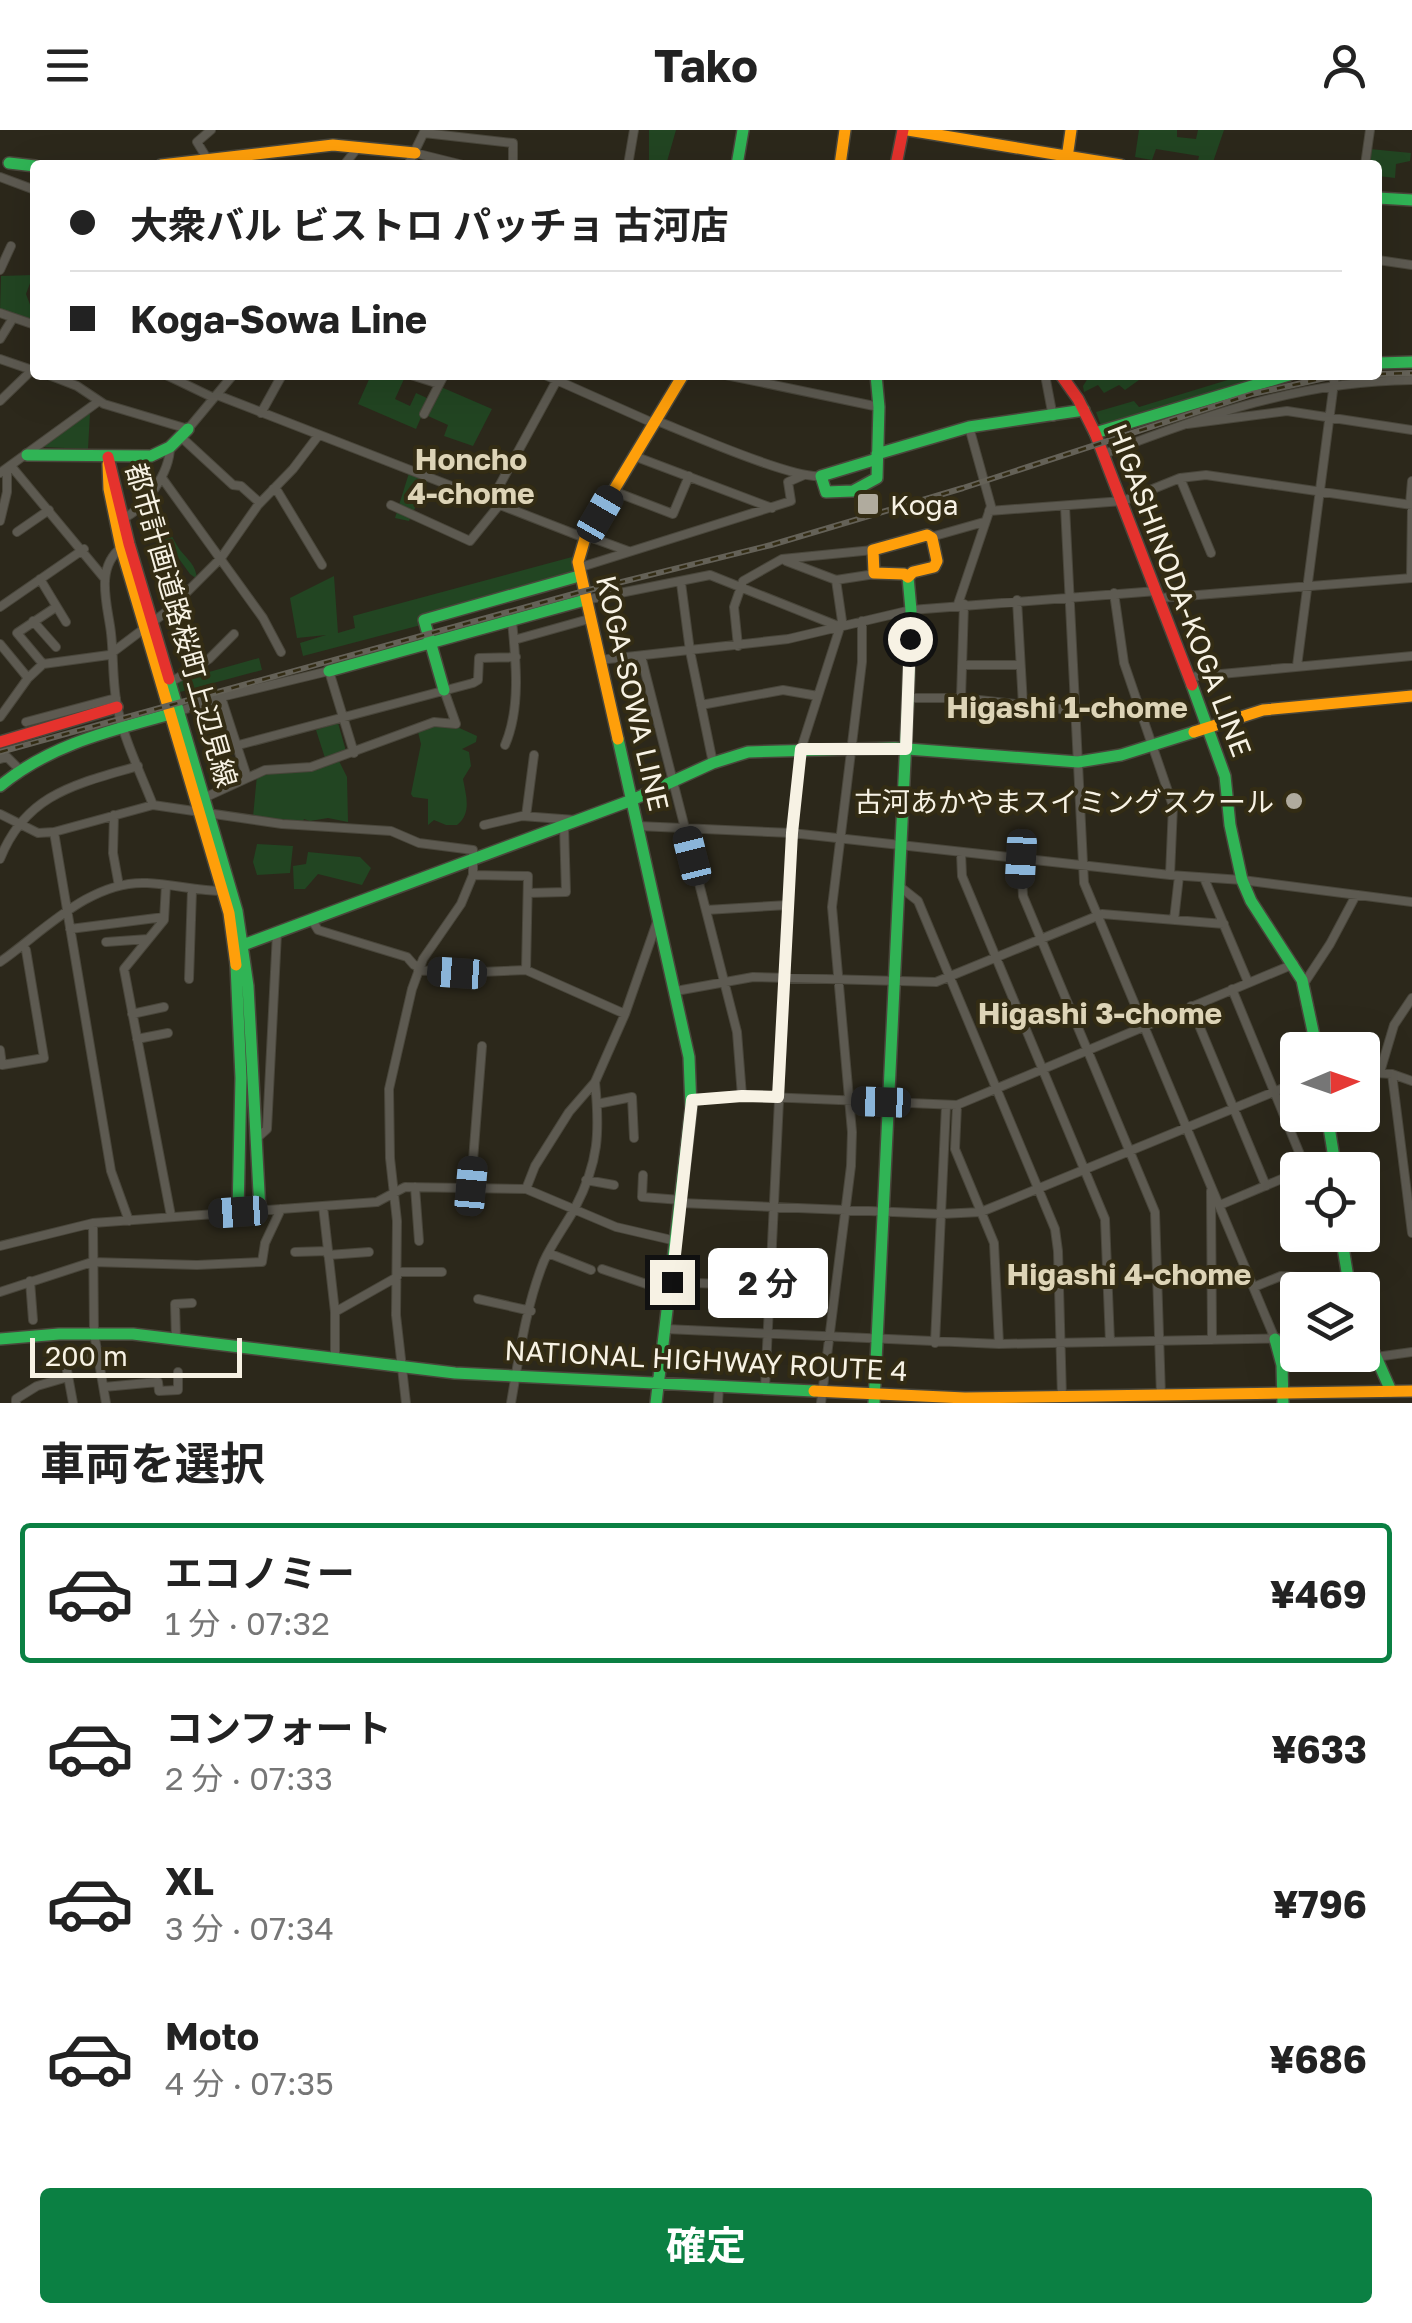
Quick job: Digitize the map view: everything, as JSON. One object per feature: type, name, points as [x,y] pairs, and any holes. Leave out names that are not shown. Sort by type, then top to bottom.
[{"type":"main road","points":[[738,160],[742,130]]},
{"type":"main road","points":[[841,160],[845,130]]},
{"type":"main road","points":[[897,160],[906,130],[987,136],[1063,160]]},
{"type":"main road","points":[[1066,160],[1070,130]]},
{"type":"main road","points":[[222,160],[317,146],[415,153]]},
{"type":"main road","points":[[2,168],[30,166]]},
{"type":"main road","points":[[1382,198],[1412,200]]},
{"type":"main road","points":[[1382,363],[1412,362]]},
{"type":"main road","name":"KOGA-SOWA LINE","points":[[656,1403],[692,1100],[689,1057],[578,572],[586,537],[680,380]]},
{"type":"main road","points":[[877,380],[880,406],[877,456],[877,478],[870,485],[830,495],[821,476],[877,456],[969,427],[1084,410]]},
{"type":"main road","name":"HIGASHINODA-KOGA LINE","points":[[1064,380],[1084,410],[1123,500],[1224,776],[1242,880],[1304,985],[1313,1032]]},
{"type":"main road","points":[[1095,433],[1270,380]]},
{"type":"main road","points":[[28,455],[150,456],[170,447],[184,433]]},
{"type":"main road","name":"都市計画道路桜町上辺見線","points":[[108,457],[107,478],[126,546],[229,890],[239,947],[258,1138],[260,1210]]},
{"type":"main road","points":[[874,1398],[912,610],[908,577],[936,566],[931,537],[925,535],[873,550],[875,574],[908,577]]},
{"type":"main road","points":[[444,690],[424,620],[578,572]]},
{"type":"main road","points":[[329,671],[585,600]]},
{"type":"main road","name":"都市計画道路桜町上辺見線","points":[[150,625],[206,797],[206,811]]},
{"type":"main road","points":[[239,947],[632,800],[713,763],[748,752],[906,749],[1078,762],[1152,746],[1263,710],[1412,696]]},
{"type":"main road","points":[[0,742],[117,703]]},
{"type":"main road","points":[[0,786],[19,768],[56,748],[176,713]]},
{"type":"main road","name":"都市計画道路桜町上辺見線","points":[[238,1212],[242,1078],[239,947]]},
{"type":"main road","name":"NATIONAL HIGHWAY ROUTE 4","points":[[0,1338],[94,1333],[176,1338],[402,1368],[765,1389],[821,1397],[1394,1397],[1412,1391]]},
{"type":"main road","points":[[1276,1339],[1283,1398]]},
{"type":"main road","points":[[1380,1366],[1394,1397]]},
{"type":"street","points":[[208,160],[197,142],[211,130]]},
{"type":"street","points":[[629,160],[634,130]]},
{"type":"street","points":[[1366,160],[1370,130]]},
{"type":"street","points":[[411,160],[425,132],[514,143],[513,160]]},
{"type":"street","points":[[348,160],[359,146]]},
{"type":"street","points":[[415,153],[444,160]]},
{"type":"street","points":[[2,168],[30,187]]},
{"type":"street","points":[[0,270],[11,246]]},
{"type":"street","points":[[1382,261],[1412,265]]},
{"type":"street","points":[[0,313],[30,323]]},
{"type":"street","points":[[0,339],[12,318]]},
{"type":"street","points":[[0,359],[30,369]]},
{"type":"street","points":[[0,401],[30,374]]},
{"type":"street","points":[[62,380],[100,401],[184,433],[233,485],[241,486],[260,503]]},
{"type":"street","points":[[181,380],[318,436],[632,552]]},
{"type":"street","points":[[184,433],[229,380]]},
{"type":"street","points":[[261,413],[279,380]]},
{"type":"street","points":[[427,380],[439,384]]},
{"type":"street","points":[[424,414],[441,380]]},
{"type":"street","points":[[390,505],[470,541],[496,503],[557,380],[654,422],[804,475],[821,476]]},
{"type":"street","points":[[751,380],[880,406]]},
{"type":"street","points":[[1046,380],[1052,416]]},
{"type":"street","points":[[1104,454],[1250,402],[1334,380],[1412,380]]},
{"type":"street","points":[[1297,666],[1334,380]]},
{"type":"street","points":[[6,469],[100,401]]},
{"type":"street","points":[[1183,424],[1287,411],[1412,430]]},
{"type":"street","points":[[961,698],[961,604],[991,506],[969,427]]},
{"type":"street","points":[[0,717],[43,664],[112,653],[150,625],[220,558],[260,503],[318,436]]},
{"type":"street","points":[[119,520],[132,514],[162,478],[170,447]]},
{"type":"street","points":[[634,456],[772,508]]},
{"type":"street","points":[[6,469],[48,510],[106,579]]},
{"type":"street","points":[[0,521],[5,505],[6,469]]},
{"type":"street","points":[[578,572],[791,501],[788,482],[804,475]]},
{"type":"street","points":[[989,511],[1123,500],[1180,478],[1206,475],[1411,505]]},
{"type":"street","points":[[613,491],[674,514],[689,476]]},
{"type":"street","points":[[162,478],[263,618],[281,652]]},
{"type":"street","points":[[1180,478],[1211,552]]},
{"type":"street","points":[[600,660],[788,640],[912,610],[961,604],[1411,578],[1412,481]]},
{"type":"street","points":[[273,489],[322,564]]},
{"type":"street","points":[[1065,506],[1086,889],[1276,1339]]},
{"type":"street","points":[[18,532],[48,510]]},
{"type":"street","points":[[931,537],[984,522]]},
{"type":"street","points":[[126,546],[114,554],[103,601],[111,632],[123,728],[152,804]]},
{"type":"street","points":[[0,607],[84,550]]},
{"type":"street","points":[[738,646],[734,608],[743,581],[782,559],[873,550]]},
{"type":"street","points":[[782,559],[836,580],[875,574]]},
{"type":"street","points":[[585,600],[710,575],[840,627]]},
{"type":"street","points":[[40,580],[66,622]]},
{"type":"street","points":[[765,1389],[792,833],[801,749],[840,627],[836,580]]},
{"type":"street","points":[[682,583],[690,651],[713,763]]},
{"type":"street","points":[[1114,593],[1124,663],[1173,806],[1174,920]]},
{"type":"street","points":[[1017,600],[1023,705]]},
{"type":"street","points":[[43,664],[17,634],[56,607]]},
{"type":"street","points":[[514,640],[590,618]]},
{"type":"street","points":[[33,620],[56,648]]},
{"type":"street","points":[[505,746],[512,718],[516,657],[512,621]]},
{"type":"street","points":[[821,1397],[852,1148],[832,907],[862,662],[862,622]]},
{"type":"street","points":[[171,682],[209,659],[234,634]]},
{"type":"street","points":[[0,644],[28,678]]},
{"type":"street","points":[[641,656],[740,1048],[742,1096]]},
{"type":"street","points":[[1189,677],[1412,656]]},
{"type":"street","points":[[235,746],[478,680],[479,658],[516,657]]},
{"type":"street","points":[[962,665],[1020,664]]},
{"type":"street","points":[[176,713],[221,697],[329,671],[354,753]]},
{"type":"street","points":[[206,797],[265,770],[311,767],[434,722],[456,724],[444,690]]},
{"type":"street","points":[[701,705],[783,690],[818,696]]},
{"type":"street","points":[[221,697],[247,777]]},
{"type":"street","points":[[908,698],[961,698],[1076,711]]},
{"type":"street","points":[[26,722],[117,703]]},
{"type":"street","points":[[526,816],[534,755]]},
{"type":"street","points":[[0,759],[7,758],[19,768]]},
{"type":"street","points":[[0,859],[19,824],[50,796],[138,766]]},
{"type":"street","points":[[0,814],[38,833],[54,832],[152,804],[282,824],[401,832],[420,842],[473,850],[473,875],[461,904],[419,968],[389,1090],[406,1403]]},
{"type":"street","points":[[114,815],[112,853],[119,886]]},
{"type":"street","points":[[484,825],[526,816],[579,820]]},
{"type":"street","points":[[528,893],[566,892],[564,826]]},
{"type":"street","points":[[638,826],[792,833],[1174,876],[1242,880],[1412,902]]},
{"type":"street","points":[[54,832],[111,1171],[129,1221]]},
{"type":"street","points":[[961,853],[962,876],[1107,1229],[1110,1342]]},
{"type":"street","points":[[1021,859],[1023,896],[1156,1219],[1162,1396]]},
{"type":"street","points":[[473,875],[528,876],[526,970]]},
{"type":"street","points":[[1204,878],[1248,982]]},
{"type":"street","points":[[0,962],[77,903],[119,886],[143,882],[192,890],[229,890]]},
{"type":"street","points":[[166,885],[164,918],[124,969],[171,1216]]},
{"type":"street","points":[[900,886],[918,901],[1055,1230],[1062,1398]]},
{"type":"street","points":[[188,979],[192,890]]},
{"type":"street","points":[[1304,985],[1356,895]]},
{"type":"street","points":[[706,910],[788,905]]},
{"type":"street","points":[[676,991],[724,980],[936,982],[1096,916],[1224,924]]},
{"type":"street","points":[[70,929],[164,918]]},
{"type":"street","points":[[526,1188],[535,1166],[569,1112],[595,1082],[626,1014],[659,918]]},
{"type":"street","points":[[312,920],[318,930],[407,957],[419,968],[457,973],[526,970],[626,1014]]},
{"type":"street","points":[[258,1138],[267,1129],[277,934]]},
{"type":"street","points":[[106,942],[148,939]]},
{"type":"street","points":[[0,1050],[2,1065],[44,1058],[26,950]]},
{"type":"street","points":[[692,1100],[742,1096],[956,1105],[1294,964]]},
{"type":"street","points":[[1232,989],[1296,1152]]},
{"type":"street","points":[[1412,998],[1394,1026],[1380,1072],[1412,1081]]},
{"type":"street","points":[[1191,1006],[1266,1186]]},
{"type":"street","points":[[132,1014],[164,1007]]},
{"type":"street","points":[[136,1039],[168,1033]]},
{"type":"street","points":[[471,1186],[482,1046]]},
{"type":"street","points":[[1392,1074],[1412,1232]]},
{"type":"street","points":[[511,1403],[548,1253],[574,1210],[600,1134],[595,1082]]},
{"type":"street","points":[[642,1176],[642,1198],[884,1212],[981,1212],[1280,1089]]},
{"type":"street","points":[[597,1104],[632,1098],[634,1138]]},
{"type":"street","points":[[956,1105],[954,1149],[996,1259],[999,1344]]},
{"type":"street","points":[[934,1343],[946,1106]]},
{"type":"street","points":[[586,1180],[614,1185]]},
{"type":"street","points":[[1220,1206],[1280,1180]]},
{"type":"street","points":[[0,1246],[93,1223],[378,1202],[394,1191],[415,1187],[471,1186],[526,1188],[616,1227],[676,1240]]},
{"type":"street","points":[[1212,1186],[1212,1340]]},
{"type":"street","points":[[415,1187],[419,1242]]},
{"type":"street","points":[[323,1206],[335,1312],[335,1360]]},
{"type":"street","points":[[0,1292],[92,1262],[262,1262],[265,1244],[281,1209]]},
{"type":"street","points":[[93,1223],[94,1333],[106,1403]]},
{"type":"street","points":[[295,1252],[369,1252]]},
{"type":"street","points":[[548,1253],[590,1270]]},
{"type":"street","points":[[602,1269],[671,1287],[770,1286]]},
{"type":"street","points":[[335,1312],[397,1275],[442,1272]]},
{"type":"street","points":[[1254,1286],[1280,1276]]},
{"type":"street","points":[[30,1281],[34,1320]]},
{"type":"street","points":[[478,1300],[531,1311]]},
{"type":"street","points":[[176,1338],[176,1304],[192,1303]]},
{"type":"street","points":[[666,1329],[934,1343],[1280,1339]]},
{"type":"street","points":[[1380,1356],[1412,1352]]},
{"type":"street","points":[[73,1403],[66,1365],[98,1355]]},
{"type":"street","points":[[104,1387],[158,1382],[159,1390],[178,1390],[178,1372]]},
{"type":"street","points":[[16,1403],[16,1399],[37,1386],[68,1377]]},
{"type":"street","points":[[718,1403],[719,1386]]},
{"type":"green space","points":[[649,130],[676,130],[667,160],[649,160]]},
{"type":"green space","points":[[1139,130],[1177,130],[1177,137],[1196,139],[1198,130],[1224,130],[1214,160],[1156,149],[1152,160],[1135,157]]},
{"type":"green space","points":[[1370,149],[1411,153],[1410,161],[1396,164],[1395,178],[1382,176],[1382,160],[1369,160]]},
{"type":"green space","points":[[30,275],[26,294],[30,319],[18,323],[0,312],[1,276]]},
{"type":"green space","points":[[369,380],[404,380],[395,399],[410,406],[416,393],[429,399],[416,429],[358,404]]},
{"type":"green space","points":[[1087,380],[1139,380],[1125,390],[1119,385],[1104,393],[1098,385],[1084,392]]},
{"type":"green space","points":[[1228,380],[1271,380],[1102,428],[1096,412],[1134,401],[1139,407]]},
{"type":"green space","points":[[441,387],[492,409],[473,446],[444,436],[448,425],[428,416]]},
{"type":"green space","points":[[90,413],[88,449],[42,447]]},
{"type":"green space","points":[[409,473],[428,480],[409,521],[395,518]]},
{"type":"green space","points":[[156,504],[193,566],[197,579],[142,508]]},
{"type":"green space","points":[[572,557],[575,574],[420,616],[421,625],[303,656],[300,643],[326,635],[297,638],[290,598],[334,576],[338,633],[355,628],[353,616]]},
{"type":"green space","points":[[259,658],[262,670],[180,692],[177,681]]},
{"type":"green space","points":[[338,723],[346,751],[325,758],[316,730]]},
{"type":"green space","points":[[432,725],[455,726],[477,736],[476,742],[462,749],[469,752],[471,766],[463,779],[466,810],[457,825],[434,820],[428,825],[428,799],[411,794],[421,744],[418,732]]},
{"type":"green space","points":[[339,761],[347,777],[348,822],[253,817],[257,775],[312,771]]},
{"type":"green space","points":[[257,844],[293,846],[290,873],[257,875],[253,862]]},
{"type":"green space","points":[[308,852],[360,857],[371,868],[362,885],[318,874],[305,889],[294,889],[293,866],[306,864]]},
{"type":"railway","points":[[1382,374],[1412,373]]},
{"type":"railway","points":[[0,752],[577,593],[771,545],[963,488],[1252,394],[1316,380]]},
{"type":"traffic: fast","points":[[738,160],[743,130]]},
{"type":"traffic: fast","points":[[9,163],[30,165]]},
{"type":"traffic: fast","points":[[1382,198],[1412,200]]},
{"type":"traffic: fast","points":[[1382,363],[1412,362]]},
{"type":"traffic: fast","points":[[876,380],[879,407],[877,478],[853,491],[826,492],[821,476],[877,459]]},
{"type":"traffic: fast","points":[[1095,433],[1272,380]]},
{"type":"traffic: fast","points":[[877,454],[969,427],[1084,410]]},
{"type":"traffic: fast","points":[[27,455],[151,456],[170,447],[188,429]]},
{"type":"traffic: fast","points":[[444,690],[424,620],[579,576]]},
{"type":"traffic: fast","points":[[874,1403],[908,698],[908,577]]},
{"type":"traffic: fast","points":[[329,671],[585,600]]},
{"type":"traffic: fast","points":[[169,679],[237,911],[248,986],[260,1211]]},
{"type":"traffic: fast","points":[[1192,685],[1225,776],[1242,880],[1251,901],[1302,980],[1313,1032]]},
{"type":"traffic: fast","points":[[0,786],[62,748],[178,712]]},
{"type":"traffic: fast","points":[[235,948],[632,800],[713,763],[748,752],[895,748],[1078,762],[1121,755],[1194,732]]},
{"type":"traffic: fast","points":[[618,739],[689,1057],[691,1108],[656,1403]]},
{"type":"traffic: fast","points":[[236,965],[241,1078],[238,1212]]},
{"type":"traffic: fast","points":[[1330,1132],[1333,1152]]},
{"type":"traffic: fast","points":[[1344,1252],[1347,1272]]},
{"type":"traffic: fast","points":[[0,1339],[133,1334],[455,1373],[814,1391]]},
{"type":"traffic: fast","points":[[1275,1339],[1282,1365],[1283,1403]]},
{"type":"traffic: fast","points":[[1380,1366],[1391,1391]]},
{"type":"traffic: slow","points":[[841,160],[845,130]]},
{"type":"traffic: slow","points":[[908,130],[1091,160]]},
{"type":"traffic: slow","points":[[1067,160],[1071,130]]},
{"type":"traffic: slow","points":[[204,160],[333,145],[415,153]]},
{"type":"traffic: slow","points":[[618,739],[578,562],[585,538],[680,380]]},
{"type":"traffic: slow","points":[[108,464],[121,547],[229,913],[236,965]]},
{"type":"traffic: slow","points":[[927,535],[932,538],[937,561],[934,567],[908,577],[874,573],[873,550],[927,535]]},
{"type":"traffic: slow","points":[[1194,732],[1263,710],[1412,696]]},
{"type":"traffic: slow","points":[[814,1391],[965,1398],[1412,1391]]},
{"type":"traffic: jam","points":[[897,160],[903,130]]},
{"type":"traffic: jam","points":[[1065,380],[1095,433],[1192,685]]},
{"type":"traffic: jam","points":[[108,457],[169,679]]},
{"type":"traffic: jam","points":[[0,742],[117,707]]},
{"type":"place","name":"Koga","points":[[868,504]]},
{"type":"place","name":"古河あかやまスイミングスクール","points":[[1294,801]]},
{"type":"district","name":"Honcho 4-chome","points":[[471,476]]},
{"type":"district","name":"Higashi 1-chome","points":[[1067,707]]},
{"type":"district","name":"Higashi 3-chome","points":[[1100,1013]]},
{"type":"district","name":"Higashi 4-chome","points":[[1129,1274]]},
{"type":"route","points":[[672,1282],[692,1100],[778,1097],[792,833],[801,749],[906,749],[910,639]]}]
